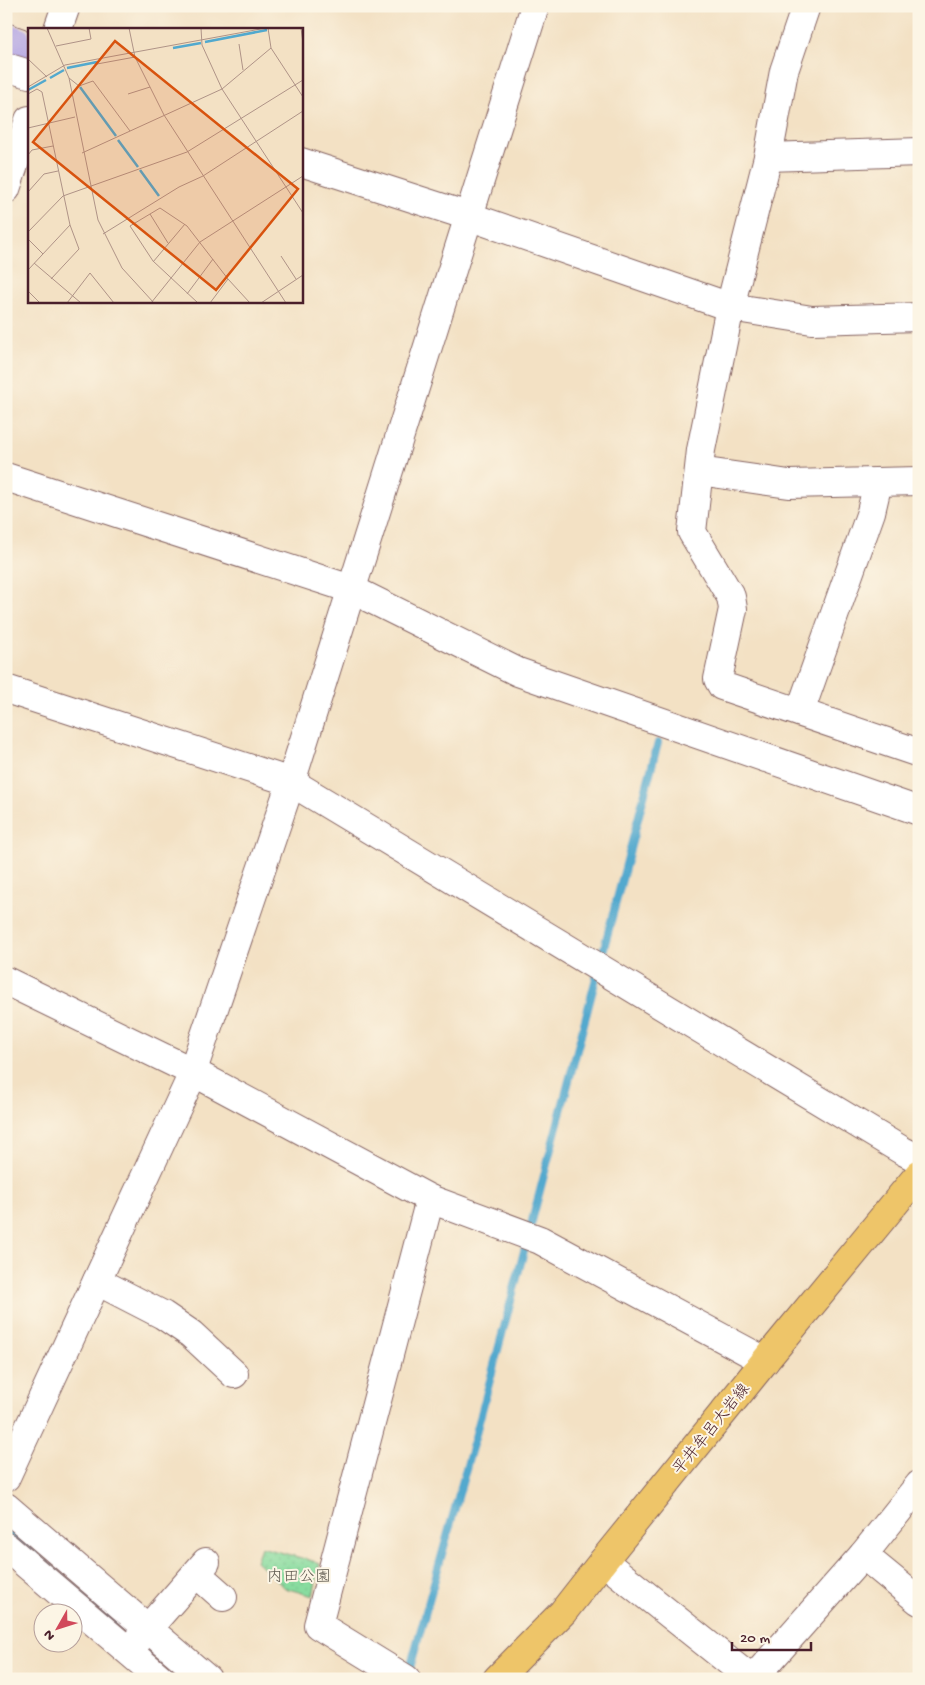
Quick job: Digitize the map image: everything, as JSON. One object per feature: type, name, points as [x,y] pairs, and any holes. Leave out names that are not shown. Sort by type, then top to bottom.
[{"type":"main road","name":"平井牟呂大岩線","points":[[497,1679],[563,1612],[765,1361],[919,1174]]},
{"type":"street","points":[[58,28],[66,6]]},
{"type":"street","points":[[6,1477],[189,1082],[290,782],[534,6]]},
{"type":"street","points":[[806,6],[784,71],[768,157],[730,307],[701,450],[692,532],[731,597],[733,609],[718,679],[722,686],[919,753]]},
{"type":"street","points":[[6,66],[28,74]]},
{"type":"street","points":[[6,189],[28,123]]},
{"type":"street","points":[[768,157],[919,152]]},
{"type":"street","points":[[302,162],[468,216],[730,307],[812,320],[919,317]]},
{"type":"street","points":[[699,471],[789,484],[919,481]]},
{"type":"street","points":[[6,477],[351,589],[518,672],[919,811]]},
{"type":"street","points":[[800,712],[871,512],[878,482]]},
{"type":"street","points":[[6,689],[290,782],[902,1151],[919,1159]]},
{"type":"street","points":[[6,981],[192,1072],[430,1199],[540,1240],[765,1361]]},
{"type":"street","points":[[406,1679],[318,1625],[430,1199]]},
{"type":"street","points":[[97,1281],[163,1315],[191,1334],[234,1374]]},
{"type":"street","points":[[603,1561],[752,1679],[862,1554],[919,1485]]},
{"type":"street","points":[[6,1507],[206,1679]]},
{"type":"street","points":[[38,1534],[13,1552],[161,1679]]},
{"type":"street","points":[[862,1554],[919,1601]]},
{"type":"street","points":[[129,1651],[147,1628],[202,1568],[222,1597]]},
{"type":"green space","name":"内田公園","points":[[261,1547],[320,1563],[313,1596],[285,1588],[256,1561]]},
{"type":"building","points":[[6,22],[26,29],[28,32],[28,63],[6,58]]},
{"type":"waterway","points":[[408,1675],[475,1437],[658,743]]},
{"type":"waterway","points":[[6,1529],[183,1679]]}]
